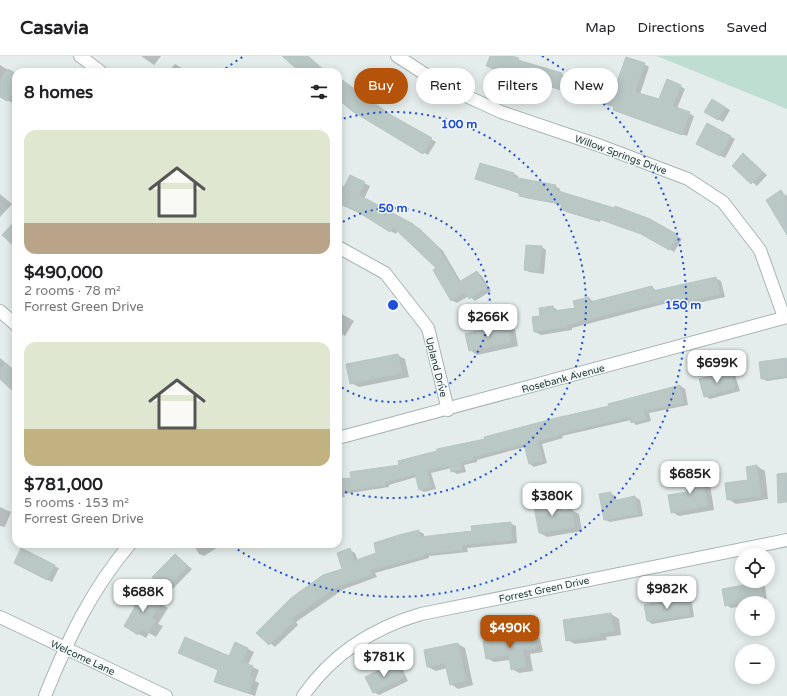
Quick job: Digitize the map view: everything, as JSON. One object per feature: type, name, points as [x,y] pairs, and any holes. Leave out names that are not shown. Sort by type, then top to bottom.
[{"type":"street","points":[[80,56],[96,68]]},
{"type":"street","name":"Willow Springs Drive","points":[[397,56],[442,85],[501,112],[601,146],[688,179],[723,202],[760,250],[785,317]]},
{"type":"street","name":"Upland Drive","points":[[342,249],[385,273],[428,328],[448,410]]},
{"type":"street","points":[[0,311],[12,322]]},
{"type":"street","name":"Rosebank Avenue","points":[[342,437],[448,410],[785,317]]},
{"type":"street","name":"Forrest Green Drive","points":[[303,696],[326,667],[343,653],[361,640],[400,620],[421,614],[787,540]]},
{"type":"street","points":[[45,696],[64,648],[95,589],[127,548]]},
{"type":"street","name":"Welcome Lane","points":[[0,617],[166,696]]},
{"type":"green space","points":[[657,56],[787,56],[787,109]]},
{"type":"building","points":[[282,56],[308,56],[322,68],[296,68]]},
{"type":"building","points":[[490,56],[512,56],[519,58],[518,60],[545,68],[492,68],[486,66]]},
{"type":"building","points":[[626,57],[645,63],[635,92],[659,99],[667,79],[681,85],[673,106],[690,112],[682,135],[613,110],[614,106],[605,104],[618,104],[618,79]]},
{"type":"building","points":[[8,69],[12,72],[12,93],[7,101],[0,97],[0,80]]},
{"type":"building","points":[[552,70],[560,72],[560,89],[552,87]]},
{"type":"building","points":[[342,80],[354,88],[354,104],[376,104],[391,115],[432,138],[423,154],[352,111],[342,102]]},
{"type":"building","points":[[712,99],[725,107],[718,120],[704,112]]},
{"type":"building","points":[[707,123],[731,136],[720,156],[696,144]]},
{"type":"building","points":[[743,153],[763,172],[751,184],[732,166]]},
{"type":"building","points":[[480,163],[514,173],[513,177],[556,185],[555,190],[614,208],[615,206],[650,219],[678,235],[669,250],[641,234],[596,218],[595,220],[560,209],[562,204],[519,196],[519,193],[475,179]]},
{"type":"building","points":[[350,175],[365,182],[359,195],[413,224],[438,247],[459,282],[477,271],[487,288],[469,299],[465,292],[451,301],[433,270],[436,268],[393,227],[390,232],[358,212],[342,205],[342,186],[344,187]]},
{"type":"building","points":[[781,190],[787,200],[787,235],[766,200]]},
{"type":"building","points":[[12,224],[12,244],[2,235]]},
{"type":"building","points":[[526,245],[542,246],[539,272],[524,270]]},
{"type":"building","points":[[716,277],[720,294],[674,305],[673,298],[567,325],[567,327],[534,332],[532,317],[540,316],[539,308],[553,306],[554,311],[575,308],[573,301],[589,297],[590,302],[652,286],[653,291]]},
{"type":"building","points":[[507,324],[511,342],[469,351],[465,334]]},
{"type":"building","points":[[398,354],[402,373],[350,384],[346,364]]},
{"type":"building","points":[[787,358],[787,376],[761,379],[759,362]]},
{"type":"building","points":[[6,363],[12,369],[12,390],[0,379],[0,370]]},
{"type":"building","points":[[731,371],[735,388],[704,397],[699,379]]},
{"type":"building","points":[[680,385],[684,403],[644,411],[646,419],[631,423],[630,417],[558,434],[558,436],[538,441],[543,461],[529,464],[524,444],[473,457],[473,460],[460,463],[462,469],[451,472],[450,466],[427,470],[432,487],[419,490],[415,474],[385,482],[385,485],[342,491],[342,479],[351,478],[350,472],[399,465],[398,461],[437,451],[437,449],[485,439],[484,437],[609,406],[608,404]]},
{"type":"building","points":[[757,465],[761,496],[727,500],[725,483],[748,480],[746,467]]},
{"type":"building","points":[[701,473],[708,506],[671,513],[668,495],[687,492],[684,476]]},
{"type":"building","points":[[787,473],[787,502],[778,503],[777,474]]},
{"type":"building","points":[[611,492],[612,501],[635,496],[638,514],[604,520],[599,494]]},
{"type":"building","points":[[554,498],[557,512],[572,509],[575,527],[539,533],[533,501]]},
{"type":"building","points":[[511,522],[512,540],[462,545],[463,550],[424,554],[424,556],[371,570],[372,575],[338,586],[291,619],[294,622],[269,645],[256,633],[291,598],[323,575],[342,569],[337,553],[350,548],[354,561],[376,553],[374,543],[419,530],[420,537],[472,531],[471,526]]},
{"type":"building","points":[[21,548],[55,565],[47,580],[14,563]]},
{"type":"building","points":[[175,554],[188,566],[165,590],[152,577]]},
{"type":"building","points":[[735,587],[735,588],[761,588],[762,596],[735,596],[735,604],[725,606],[722,589]]},
{"type":"building","points":[[140,590],[161,603],[152,618],[156,621],[148,633],[141,629],[138,635],[124,626],[135,607],[131,604]]},
{"type":"building","points":[[687,598],[690,615],[647,621],[644,605]]},
{"type":"building","points":[[611,613],[614,631],[599,633],[600,636],[566,641],[563,620]]},
{"type":"building","points":[[533,633],[536,648],[523,650],[526,667],[511,670],[509,655],[486,659],[483,641]]},
{"type":"building","points":[[185,637],[229,656],[235,642],[248,648],[242,662],[253,666],[250,677],[253,678],[249,693],[214,682],[218,670],[178,653]]},
{"type":"building","points":[[458,643],[466,681],[450,685],[445,663],[427,667],[424,650]]},
{"type":"building","points":[[396,662],[404,678],[373,693],[365,677]]}]
